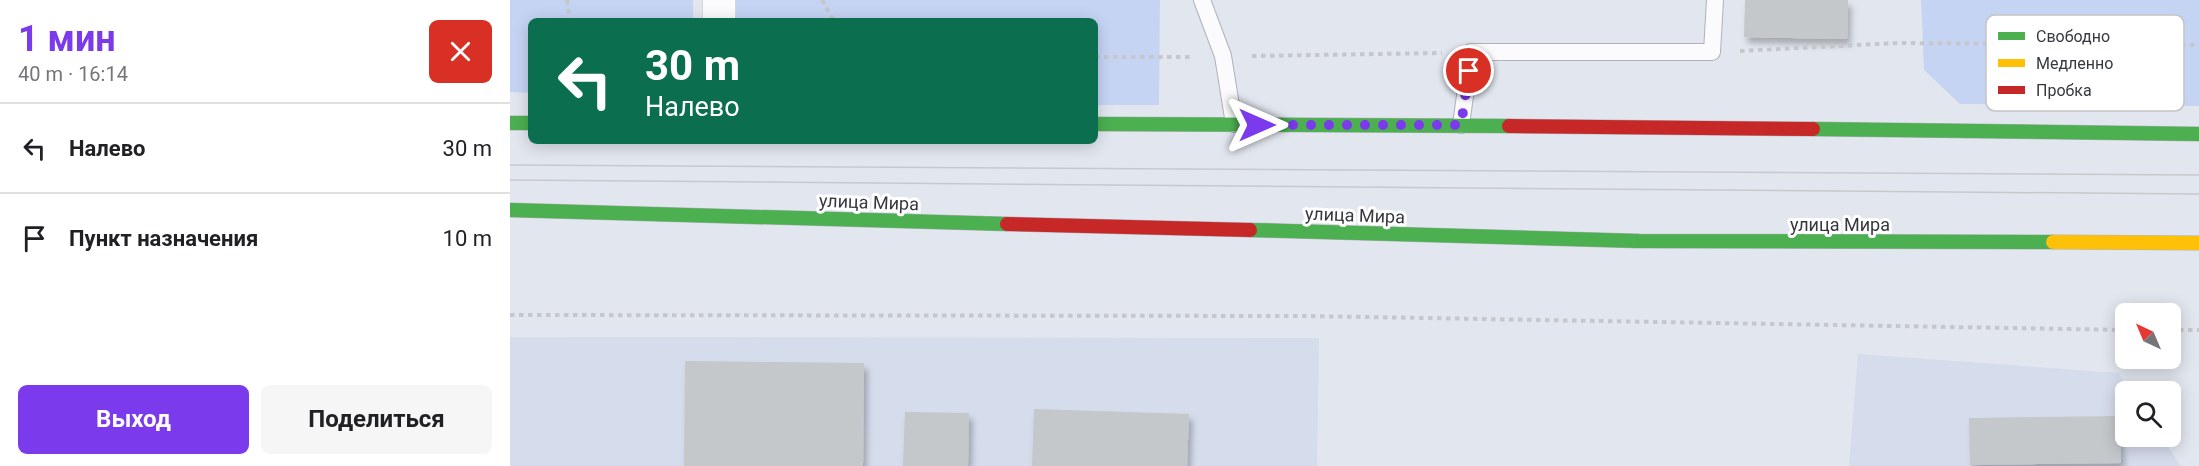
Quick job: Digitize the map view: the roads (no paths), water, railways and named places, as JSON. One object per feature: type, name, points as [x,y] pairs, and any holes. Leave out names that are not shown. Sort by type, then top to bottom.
[{"type":"main road","points":[[510,123],[528,123]]},
{"type":"main road","points":[[1098,124],[1461,125],[2199,134]]},
{"type":"main road","name":"улица Мира","points":[[510,210],[1639,241],[2199,243]]},
{"type":"street","points":[[718,0],[718,18]]},
{"type":"lane","points":[[1202,0],[1223,56],[1234,124]]},
{"type":"lane","points":[[1461,125],[1471,52],[1712,52],[1715,0]]},
{"type":"tram line","points":[[510,165],[2199,175]]},
{"type":"tram line","points":[[510,180],[2199,194]]}]
